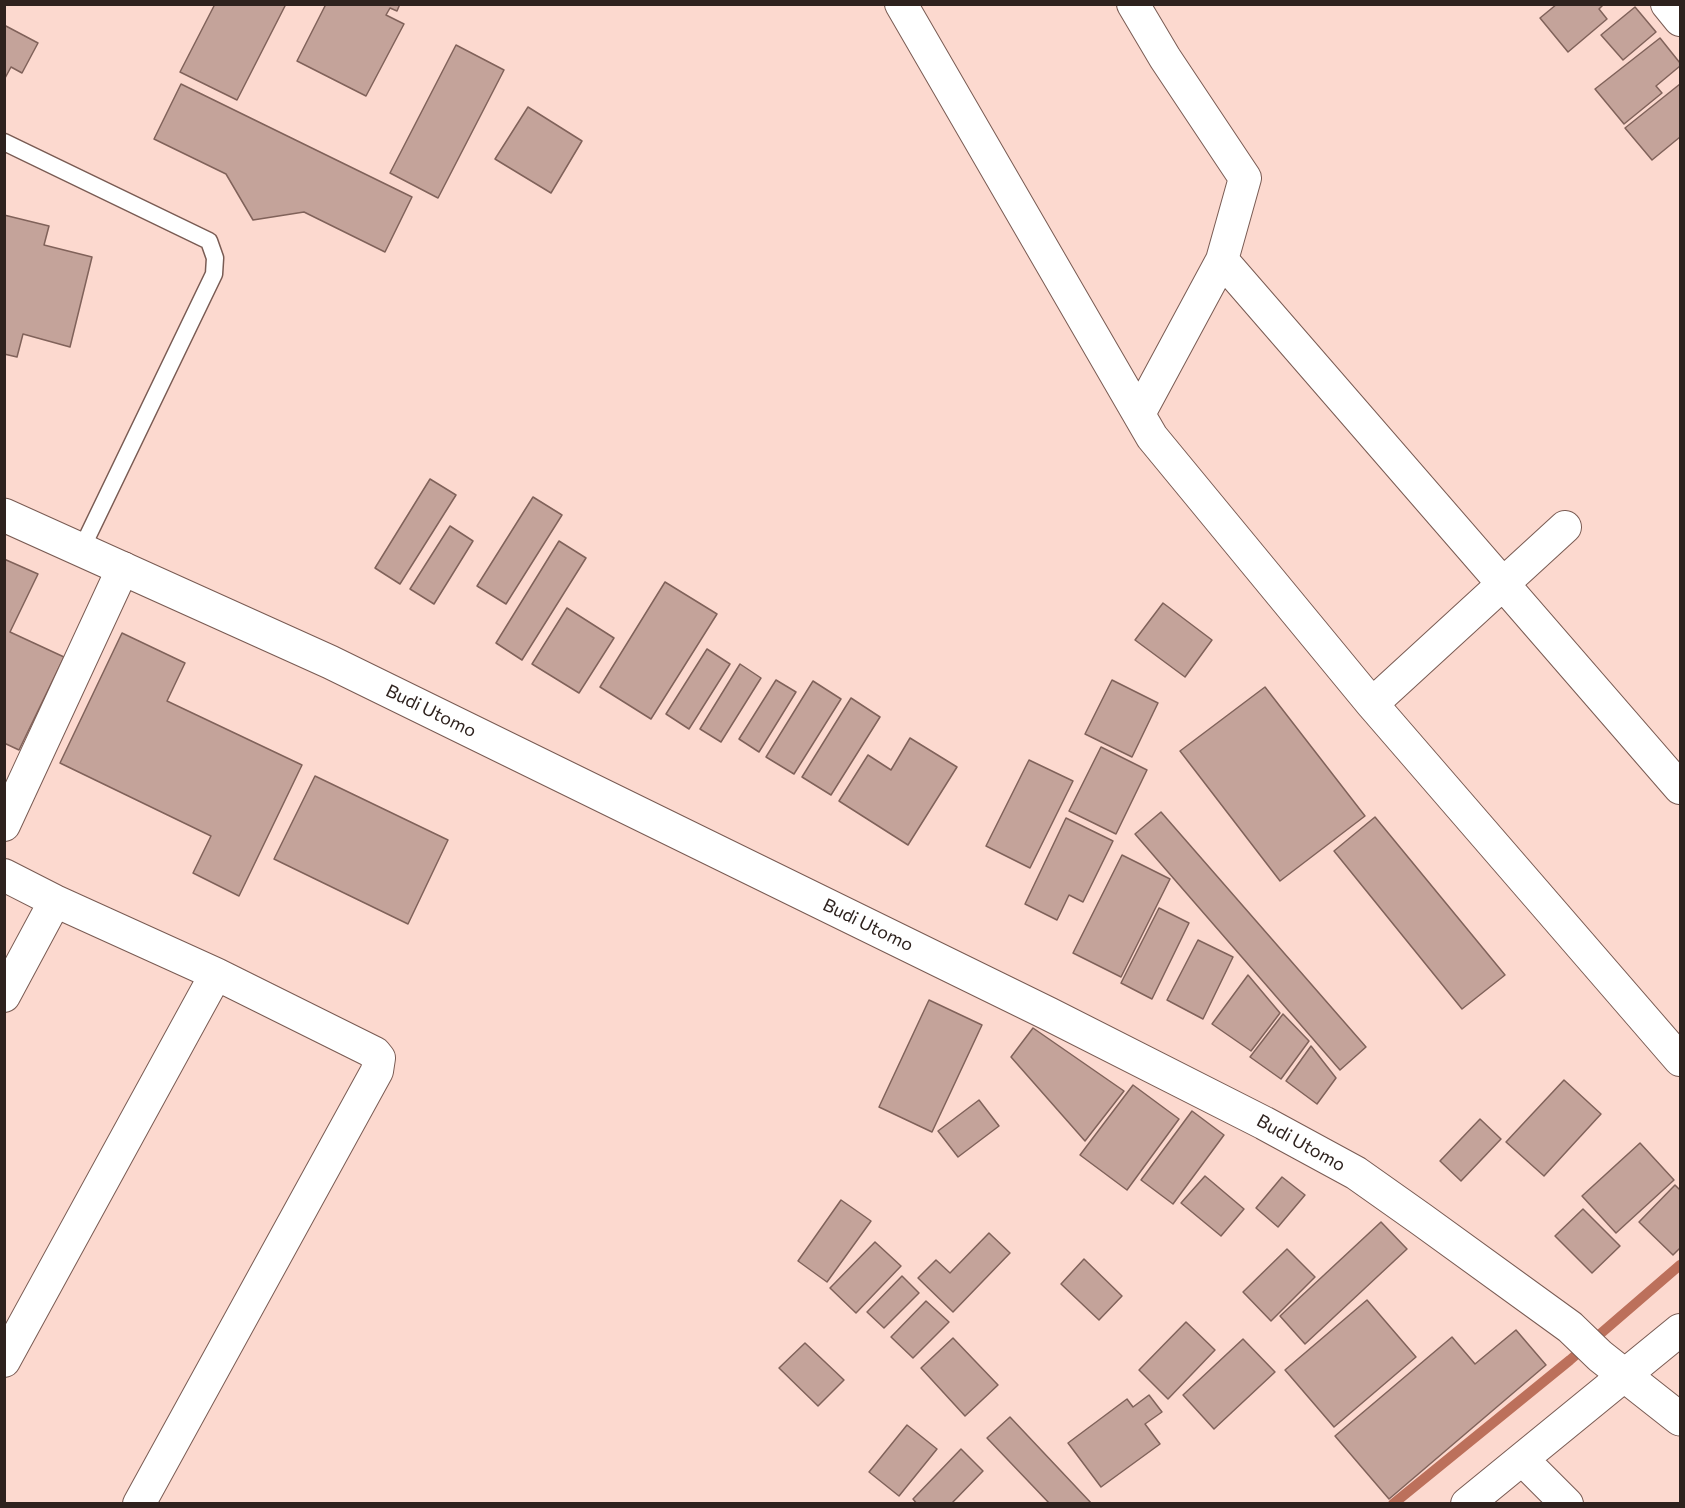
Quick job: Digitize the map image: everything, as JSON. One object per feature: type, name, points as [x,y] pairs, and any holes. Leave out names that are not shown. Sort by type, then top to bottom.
[{"type":"street","points":[[901,4],[1152,437],[1372,704],[1680,1060]]},
{"type":"street","points":[[1133,4],[1165,58],[1245,178],[1222,260],[1138,414]]},
{"type":"street","points":[[1666,4],[1680,20]]},
{"type":"street","points":[[1222,260],[1680,788]]},
{"type":"street","name":"Budi Utomo","points":[[4,515],[330,662],[503,745],[1049,1014],[1264,1123],[1356,1173],[1570,1327],[1600,1356],[1680,1419]]},
{"type":"street","points":[[1372,704],[1565,527]]},
{"type":"street","points":[[4,825],[123,568]]},
{"type":"street","points":[[4,875],[216,974],[375,1053],[379,1058],[377,1071],[138,1503]]},
{"type":"street","points":[[4,996],[56,901]]},
{"type":"street","points":[[4,1361],[216,974]]},
{"type":"street","points":[[1467,1503],[1680,1330]]},
{"type":"street","points":[[1522,1460],[1567,1503]]},
{"type":"lane","points":[[4,142],[209,241],[215,258],[214,274],[81,550]]},
{"type":"building","points":[[215,4],[286,4],[237,100],[180,72]]},
{"type":"building","points":[[326,4],[400,4],[397,11],[390,8],[386,15],[404,24],[366,96],[297,61]]},
{"type":"building","points":[[1557,4],[1604,4],[1599,9],[1607,19],[1568,52],[1540,18]]},
{"type":"building","points":[[1635,7],[1656,32],[1623,60],[1601,35]]},
{"type":"building","points":[[4,25],[38,43],[22,73],[11,67],[4,80]]},
{"type":"building","points":[[1660,38],[1680,66],[1656,86],[1662,93],[1624,124],[1595,89]]},
{"type":"building","points":[[456,45],[504,70],[438,198],[390,173]]},
{"type":"building","points":[[181,84],[412,197],[385,252],[304,212],[253,220],[226,174],[154,139]]},
{"type":"building","points":[[1680,84],[1680,137],[1652,160],[1625,128]]},
{"type":"building","points":[[528,107],[582,141],[551,193],[495,159]]},
{"type":"building","points":[[4,215],[49,226],[44,245],[92,257],[70,347],[23,334],[17,357],[4,354]]},
{"type":"building","points":[[430,479],[456,495],[400,584],[375,568]]},
{"type":"building","points":[[533,497],[562,515],[506,604],[477,586]]},
{"type":"building","points":[[450,526],[473,541],[434,604],[410,589]]},
{"type":"building","points":[[559,541],[586,558],[522,660],[496,643]]},
{"type":"building","points":[[4,559],[38,574],[10,632],[64,657],[19,750],[4,743]]},
{"type":"building","points":[[665,582],[717,614],[651,719],[600,687]]},
{"type":"building","points":[[1163,603],[1212,640],[1185,677],[1135,640]]},
{"type":"building","points":[[567,608],[614,638],[579,693],[532,664]]},
{"type":"building","points":[[122,633],[185,663],[167,701],[302,765],[239,896],[193,873],[211,836],[60,763]]},
{"type":"building","points":[[707,649],[730,664],[689,729],[666,714]]},
{"type":"building","points":[[740,664],[761,678],[721,742],[700,729]]},
{"type":"building","points":[[776,680],[796,692],[759,752],[739,739]]},
{"type":"building","points":[[1112,680],[1158,703],[1132,757],[1085,734]]},
{"type":"building","points":[[813,681],[841,699],[794,774],[766,757]]},
{"type":"building","points":[[1265,687],[1365,816],[1280,881],[1180,751]]},
{"type":"building","points":[[851,698],[880,717],[831,795],[802,777]]},
{"type":"building","points":[[910,738],[957,767],[908,845],[839,801],[868,755],[891,770]]},
{"type":"building","points":[[1101,747],[1147,770],[1116,834],[1069,811]]},
{"type":"building","points":[[1029,760],[1073,781],[1030,868],[986,846]]},
{"type":"building","points":[[315,776],[448,840],[408,924],[274,859]]},
{"type":"building","points":[[1161,812],[1366,1047],[1340,1070],[1135,834]]},
{"type":"building","points":[[1375,817],[1505,975],[1462,1009],[1334,851]]},
{"type":"building","points":[[1066,818],[1113,841],[1083,902],[1069,895],[1057,920],[1025,904]]},
{"type":"building","points":[[1122,855],[1170,879],[1121,977],[1073,953]]},
{"type":"building","points":[[1159,908],[1189,923],[1152,999],[1121,983]]},
{"type":"building","points":[[1198,940],[1233,957],[1203,1019],[1167,1000]]},
{"type":"building","points":[[1248,975],[1280,1013],[1251,1051],[1212,1024]]},
{"type":"building","points":[[929,1000],[982,1025],[932,1132],[879,1107]]},
{"type":"building","points":[[1283,1014],[1309,1041],[1281,1079],[1250,1057]]},
{"type":"building","points":[[1033,1028],[1124,1091],[1085,1141],[1011,1057]]},
{"type":"building","points":[[1311,1046],[1336,1078],[1317,1104],[1286,1081]]},
{"type":"building","points":[[1564,1080],[1601,1114],[1544,1176],[1506,1142]]},
{"type":"building","points":[[1133,1085],[1179,1119],[1127,1190],[1080,1155]]},
{"type":"building","points":[[979,1100],[999,1126],[958,1157],[938,1131]]},
{"type":"building","points":[[1192,1111],[1224,1135],[1173,1204],[1141,1180]]},
{"type":"building","points":[[1480,1119],[1501,1139],[1461,1181],[1440,1161]]},
{"type":"building","points":[[1640,1143],[1674,1180],[1616,1233],[1582,1196]]},
{"type":"building","points":[[1205,1176],[1244,1209],[1221,1236],[1181,1203]]},
{"type":"building","points":[[1282,1177],[1305,1195],[1278,1227],[1256,1208]]},
{"type":"building","points":[[1675,1185],[1680,1190],[1680,1248],[1673,1255],[1639,1222]]},
{"type":"building","points":[[841,1200],[871,1221],[827,1282],[798,1261]]},
{"type":"building","points":[[1583,1209],[1620,1246],[1592,1273],[1555,1236]]},
{"type":"building","points":[[1381,1222],[1407,1249],[1305,1344],[1280,1316]]},
{"type":"building","points":[[989,1233],[1010,1253],[953,1312],[918,1278],[936,1260],[950,1273]]},
{"type":"building","points":[[875,1242],[901,1266],[856,1313],[830,1288]]},
{"type":"building","points":[[1287,1249],[1315,1277],[1271,1321],[1243,1292]]},
{"type":"building","points":[[1084,1259],[1122,1296],[1099,1320],[1061,1284]]},
{"type":"building","points":[[902,1276],[919,1293],[884,1328],[867,1312]]},
{"type":"building","points":[[1367,1300],[1416,1357],[1334,1427],[1285,1370]]},
{"type":"building","points":[[926,1301],[949,1322],[913,1358],[891,1337]]},
{"type":"building","points":[[1186,1322],[1215,1350],[1168,1399],[1139,1370]]},
{"type":"building","points":[[1516,1330],[1546,1365],[1389,1499],[1335,1436],[1452,1337],[1475,1364]]},
{"type":"building","points":[[953,1338],[998,1385],[965,1416],[921,1368]]},
{"type":"building","points":[[1243,1339],[1275,1372],[1214,1429],[1183,1395]]},
{"type":"building","points":[[805,1343],[844,1380],[818,1406],[779,1368]]},
{"type":"building","points":[[1149,1395],[1162,1412],[1145,1424],[1160,1444],[1101,1487],[1068,1443],[1127,1399],[1133,1407]]},
{"type":"building","points":[[1010,1417],[1092,1504],[1050,1504],[987,1438]]},
{"type":"building","points":[[907,1425],[937,1449],[899,1496],[869,1472]]},
{"type":"building","points":[[961,1449],[983,1471],[951,1504],[917,1504],[913,1499]]},
{"type":"waterway","points":[[1393,1504],[1570,1360],[1680,1265]]}]
